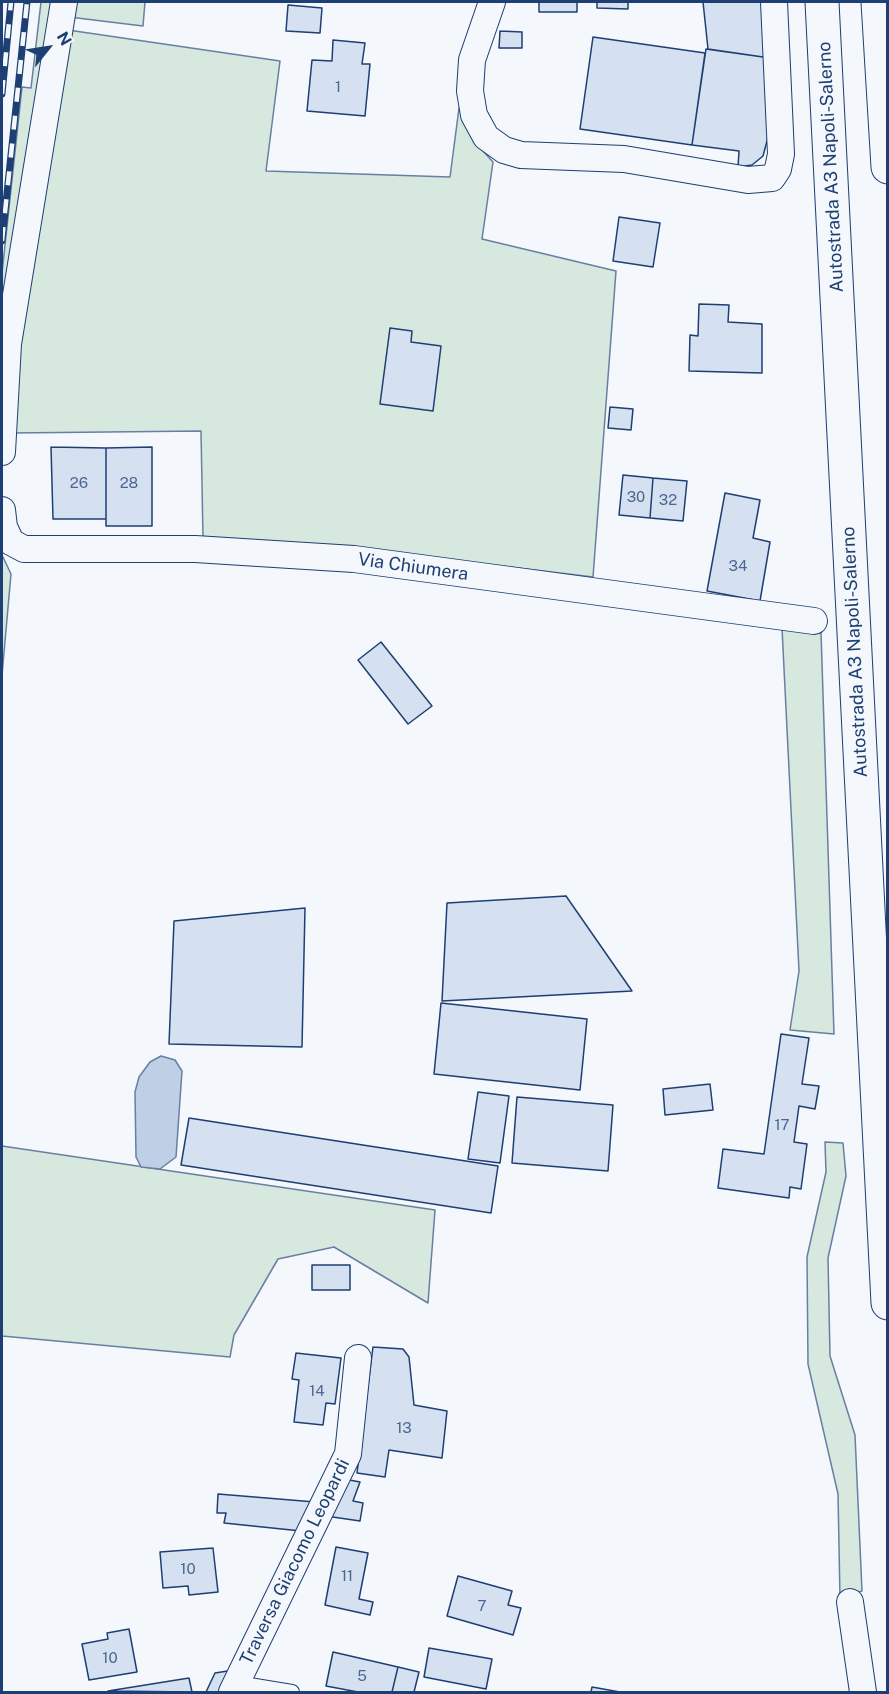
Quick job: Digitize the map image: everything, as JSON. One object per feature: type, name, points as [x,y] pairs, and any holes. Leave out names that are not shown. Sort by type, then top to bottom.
[{"type":"highway","name":"Autostrada A3 Napoli-Salerno","points":[[822,2],[888,1303]]},
{"type":"highway","points":[[878,2],[888,167]]},
{"type":"street","points":[[2,452],[8,344],[64,2]]},
{"type":"street","points":[[492,2],[472,60],[470,91],[474,115],[486,137],[495,144],[521,155],[624,159],[748,180],[772,178],[778,169],[782,154],[774,2]]},
{"type":"street","name":"Via Chiumera","points":[[2,510],[4,527],[11,542],[24,549],[195,549],[354,559],[814,621]]},
{"type":"street","name":"Traversa Giacomo Leopardi","points":[[234,1688],[348,1454],[358,1358]]},
{"type":"street","points":[[850,1602],[863,1692]]},
{"type":"lane","points":[[234,1688],[292,1692]]},
{"type":"shaded area","points":[[41,2],[58,2],[2,338],[2,273],[22,87],[31,88]]},
{"type":"shaded area","points":[[72,2],[145,2],[143,26],[69,17]]},
{"type":"shaded area","points":[[68,30],[280,61],[266,171],[450,177],[459,108],[473,140],[493,162],[482,239],[616,271],[593,577],[360,549],[203,538],[201,431],[11,433],[16,334]]},
{"type":"shaded area","points":[[2,555],[11,574],[2,675]]},
{"type":"shaded area","points":[[782,628],[821,632],[834,1034],[790,1030],[799,971]]},
{"type":"shaded area","points":[[825,1142],[843,1143],[846,1176],[828,1258],[830,1356],[855,1435],[862,1591],[840,1598],[838,1494],[808,1364],[807,1257],[826,1172]]},
{"type":"shaded area","points":[[2,1146],[435,1210],[428,1303],[334,1247],[278,1259],[234,1335],[230,1357],[2,1336]]},
{"type":"water","points":[[161,1056],[175,1060],[182,1071],[176,1157],[160,1169],[141,1167],[136,1157],[135,1092],[139,1077],[150,1062]]},
{"type":"building","points":[[539,2],[577,2],[577,12],[539,12]]},
{"type":"building","points":[[597,2],[628,2],[628,9],[597,8]]},
{"type":"building","points":[[703,2],[766,2],[770,58],[708,49]]},
{"type":"building","points":[[288,5],[322,8],[320,33],[286,31]]},
{"type":"building","points":[[500,31],[522,32],[522,48],[499,48]]},
{"type":"building","points":[[593,37],[705,53],[692,145],[580,129]]},
{"type":"building","points":[[333,40],[365,43],[362,64],[370,64],[365,116],[307,111],[312,60],[332,61]]},
{"type":"building","points":[[706,49],[770,58],[771,126],[763,156],[752,165],[738,167],[739,151],[692,145]]},
{"type":"building","points":[[619,217],[660,223],[653,267],[613,261]]},
{"type":"building","points":[[699,304],[729,305],[728,322],[762,324],[762,373],[689,371],[690,335],[698,336]]},
{"type":"building","points":[[390,328],[412,331],[411,342],[441,346],[433,411],[380,404]]},
{"type":"building","points":[[610,407],[633,409],[631,430],[608,428]]},
{"type":"building","points":[[51,447],[106,448],[106,519],[53,519]]},
{"type":"building","points":[[152,447],[152,526],[106,526],[106,448]]},
{"type":"building","points":[[623,475],[653,478],[650,518],[619,515]]},
{"type":"building","points":[[653,478],[687,481],[683,521],[650,518]]},
{"type":"building","points":[[725,493],[760,500],[753,538],[770,542],[760,601],[707,591]]},
{"type":"building","points":[[381,642],[432,706],[408,724],[358,660]]},
{"type":"building","points":[[566,896],[632,991],[442,1001],[447,903]]},
{"type":"building","points":[[305,908],[302,1047],[169,1044],[174,921]]},
{"type":"building","points":[[441,1003],[587,1019],[580,1090],[434,1074]]},
{"type":"building","points":[[781,1034],[809,1038],[802,1084],[819,1086],[815,1109],[799,1106],[794,1142],[807,1144],[801,1189],[790,1187],[789,1198],[718,1188],[723,1149],[764,1154]]},
{"type":"building","points":[[710,1084],[713,1110],[665,1115],[663,1089]]},
{"type":"building","points":[[478,1092],[509,1096],[500,1163],[468,1159]]},
{"type":"building","points":[[517,1097],[613,1105],[608,1171],[512,1163]]},
{"type":"building","points":[[189,1118],[498,1166],[491,1213],[181,1165]]},
{"type":"building","points":[[312,1265],[350,1265],[350,1290],[312,1290]]},
{"type":"building","points":[[373,1347],[403,1349],[409,1357],[414,1405],[447,1411],[442,1458],[389,1450],[385,1477],[357,1473]]},
{"type":"building","points":[[296,1353],[341,1358],[335,1404],[326,1403],[323,1425],[294,1422],[299,1380],[292,1379]]},
{"type":"building","points":[[344,1479],[360,1482],[353,1501],[363,1503],[360,1521],[326,1516]]},
{"type":"building","points":[[218,1494],[315,1502],[301,1531],[224,1523],[226,1513],[217,1513]]},
{"type":"building","points":[[336,1547],[368,1553],[359,1599],[373,1602],[370,1615],[325,1605]]},
{"type":"building","points":[[213,1548],[218,1592],[189,1595],[188,1586],[163,1588],[160,1552]]},
{"type":"building","points":[[458,1576],[512,1591],[508,1605],[521,1608],[513,1635],[447,1616]]},
{"type":"building","points":[[129,1629],[137,1672],[89,1680],[82,1644],[108,1639],[107,1633]]},
{"type":"building","points":[[429,1648],[492,1659],[486,1689],[424,1677]]},
{"type":"building","points":[[333,1652],[398,1667],[392,1692],[358,1692],[326,1686]]},
{"type":"building","points":[[398,1667],[419,1672],[414,1692],[392,1692]]},
{"type":"building","points":[[234,1670],[222,1692],[206,1692],[215,1673]]},
{"type":"building","points":[[189,1678],[192,1692],[108,1691]]},
{"type":"building","points":[[592,1687],[620,1692],[591,1692]]},
{"type":"railway","points":[[2,94],[11,2]]},
{"type":"railway","points":[[2,241],[27,2]]}]
